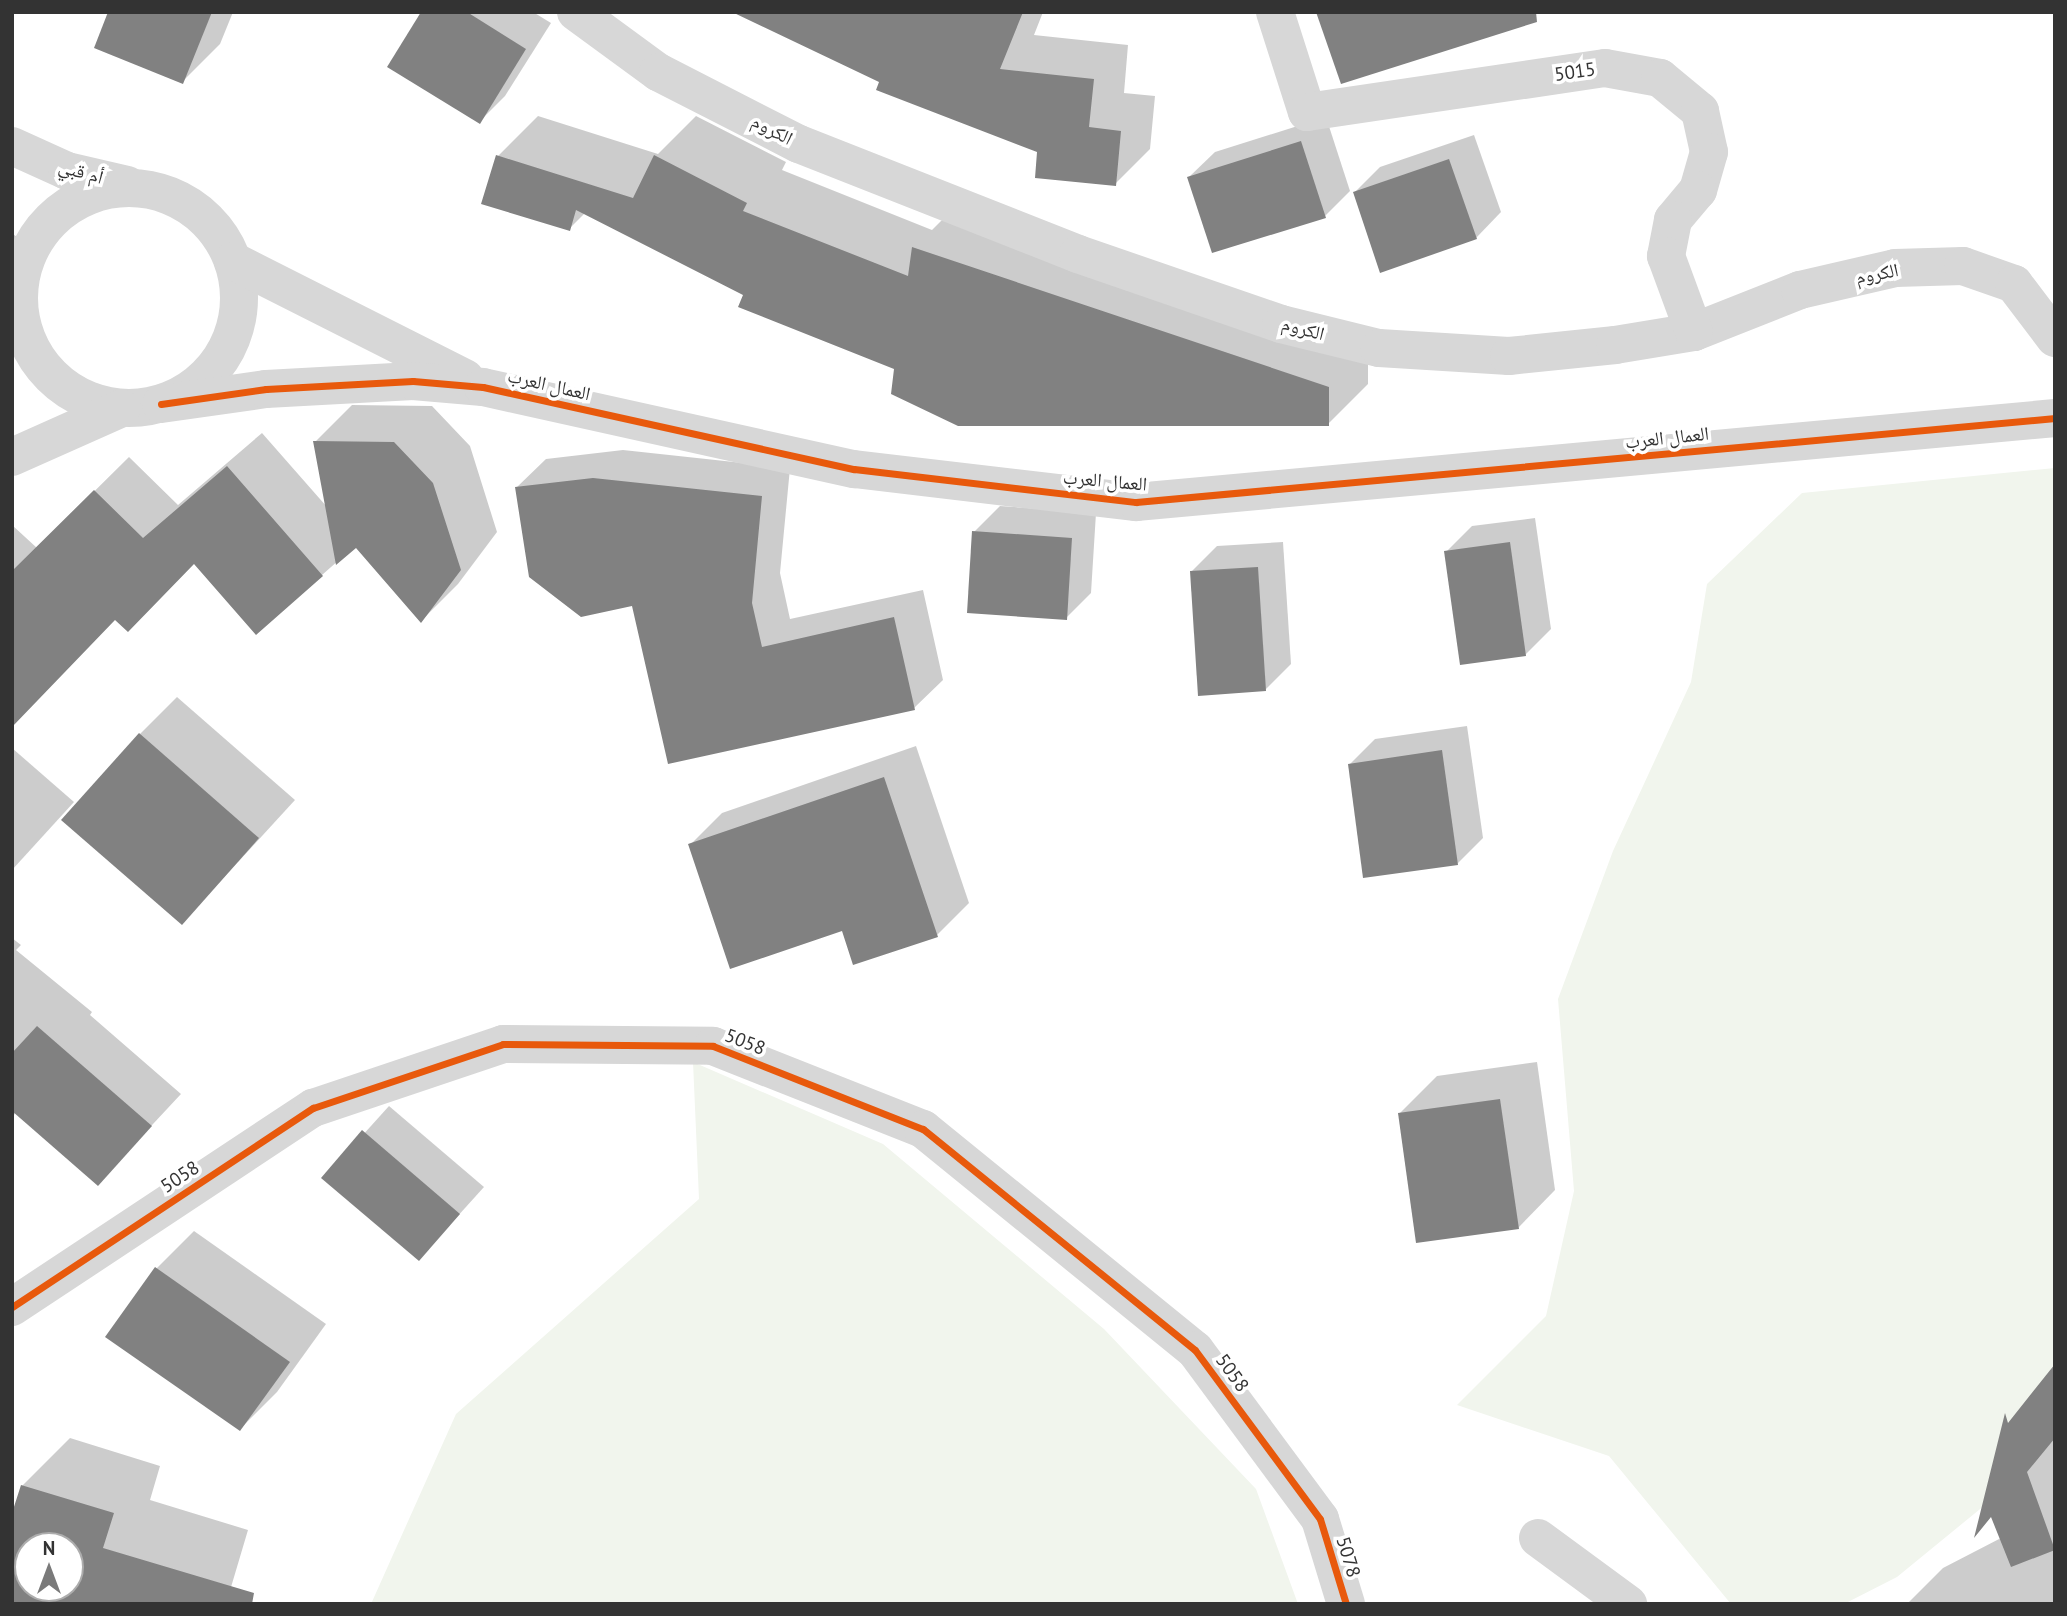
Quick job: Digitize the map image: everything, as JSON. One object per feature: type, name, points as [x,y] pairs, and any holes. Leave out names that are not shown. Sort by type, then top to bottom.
[{"type":"street","name":"الكروم","points":[[576,12],[658,72],[799,144],[1078,254],[1281,324],[1379,348],[1509,356],[1694,332],[1800,290],[1895,268],[1963,266],[2014,284],[2055,338]]},
{"type":"street","name":"5015","points":[[1275,12],[1307,111],[1605,68],[1660,78],[1700,111],[1709,152],[1698,190],[1673,220],[1667,256],[1694,332]]},
{"type":"street","name":"أم قبي","points":[[12,146],[67,171],[153,191]]},
{"type":"street","points":[[110,189],[153,191],[188,205],[215,229],[233,261],[239,291],[237,320],[228,348],[211,373],[188,392],[161,404],[122,408],[92,403],[65,389],[43,368],[15,323],[16,267],[37,235],[69,205],[110,189]]},
{"type":"street","name":"العمال العرب","points":[[233,261],[483,387]]},
{"type":"street","name":"العمال العرب","points":[[161,404],[266,389],[413,381],[483,387],[854,469],[1136,502],[2055,418]]},
{"type":"street","points":[[12,457],[122,408]]},
{"type":"street","name":"5058","points":[[12,1307],[313,1108],[503,1044],[713,1046],[923,1129],[1195,1350],[1320,1519]]},
{"type":"street","name":"5078","points":[[1320,1519],[1346,1604]]},
{"type":"street","points":[[1538,1538],[1628,1604]]},
{"type":"shaded area","points":[[2055,468],[2055,1371],[1985,1505],[1897,1577],[1844,1604],[1731,1604],[1609,1456],[1457,1405],[1546,1316],[1574,1191],[1558,999],[1613,851],[1691,682],[1707,584],[1802,493]]},
{"type":"shaded area","points":[[693,1062],[883,1144],[1104,1329],[1256,1489],[1298,1604],[371,1604],[456,1414],[699,1199]]},
{"type":"building","points":[[108,12],[212,12],[183,84],[94,48]]},
{"type":"building","points":[[421,12],[467,12],[526,49],[480,124],[387,67]]},
{"type":"building","points":[[732,12],[1023,12],[1000,69],[1094,79],[1089,127],[1121,131],[1116,186],[1035,178],[1037,152],[876,90],[879,82]]},
{"type":"building","points":[[1316,12],[1536,12],[1537,22],[1341,84]]},
{"type":"building","points":[[1301,141],[1326,218],[1212,253],[1187,177]]},
{"type":"building","points":[[496,155],[633,198],[654,155],[747,203],[743,211],[908,276],[912,247],[1329,387],[1329,426],[958,426],[891,394],[894,369],[738,307],[743,295],[576,210],[570,231],[481,204]]},
{"type":"building","points":[[1449,159],[1477,239],[1380,273],[1353,192]]},
{"type":"building","points":[[313,441],[394,442],[433,483],[461,570],[421,623],[356,548],[336,565]]},
{"type":"building","points":[[227,466],[323,576],[256,635],[194,564],[128,632],[115,620],[12,727],[12,571],[94,490],[143,538]]},
{"type":"building","points":[[593,478],[762,496],[752,603],[762,647],[894,617],[915,710],[668,764],[632,606],[581,617],[529,577],[515,487]]},
{"type":"building","points":[[972,531],[1072,538],[1067,620],[967,613]]},
{"type":"building","points":[[1510,542],[1526,656],[1460,665],[1444,551]]},
{"type":"building","points":[[1258,567],[1266,691],[1198,696],[1190,571]]},
{"type":"building","points":[[139,733],[259,838],[182,925],[61,820]]},
{"type":"building","points":[[1442,750],[1458,865],[1363,878],[1348,764]]},
{"type":"building","points":[[884,777],[938,937],[853,965],[842,931],[730,969],[688,844]]},
{"type":"building","points":[[37,1026],[152,1126],[98,1186],[12,1111],[12,1053]]},
{"type":"building","points":[[1500,1099],[1519,1229],[1416,1243],[1398,1113]]},
{"type":"building","points":[[362,1130],[460,1214],[419,1261],[321,1178]]},
{"type":"building","points":[[155,1267],[290,1362],[240,1431],[105,1337]]},
{"type":"building","points":[[2055,1364],[2055,1438],[2027,1472],[2055,1550],[2011,1567],[1991,1517],[1974,1538],[2005,1413],[2008,1423]]},
{"type":"building","points":[[21,1485],[114,1513],[103,1548],[254,1593],[252,1604],[12,1604],[12,1513]]},
{"type":"cycle path","points":[[161,404],[266,389],[413,381],[483,387],[854,469],[1136,502],[2055,418]]},
{"type":"cycle path","points":[[12,1307],[313,1108],[503,1044],[713,1046],[923,1129],[1195,1350],[1320,1519],[1346,1604]]}]
